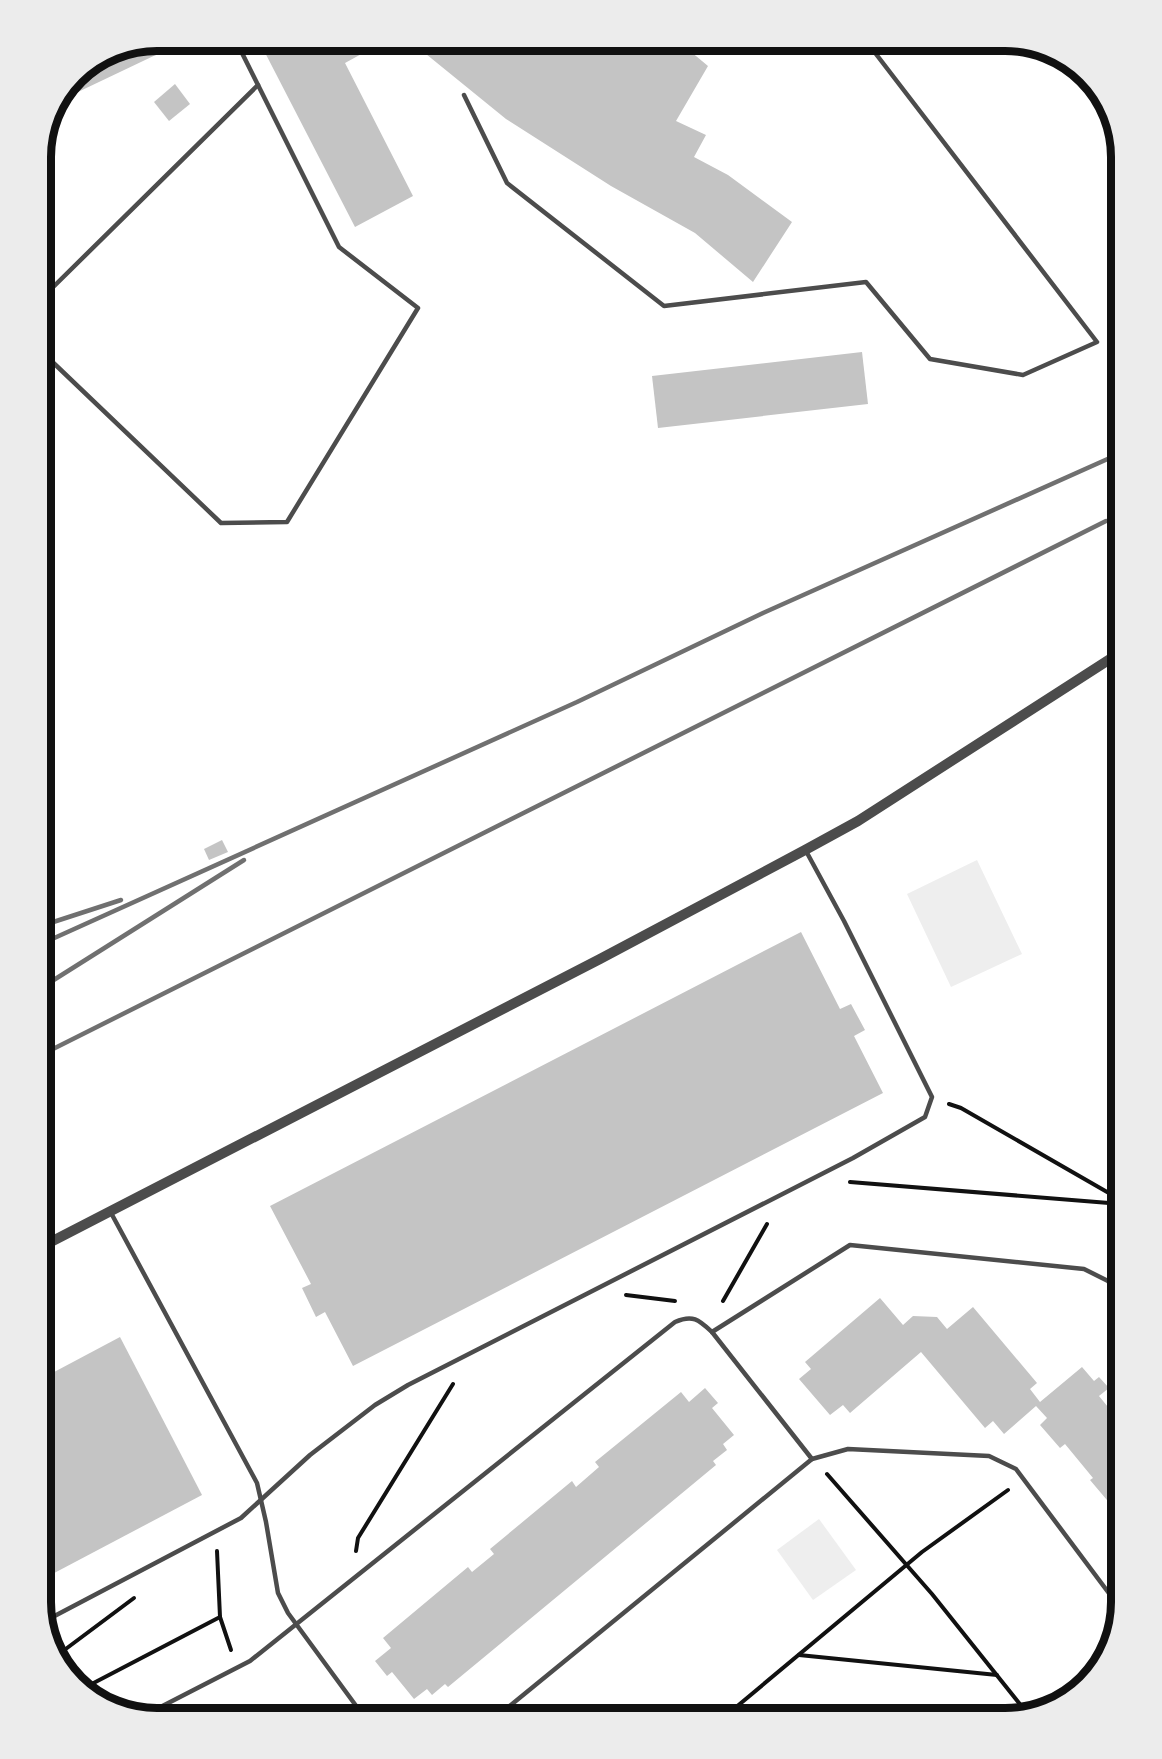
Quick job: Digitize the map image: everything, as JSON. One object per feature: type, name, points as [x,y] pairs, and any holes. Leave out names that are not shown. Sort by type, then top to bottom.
[{"type":"street","points":[[51,1241],[600,959],[806,850],[858,821],[1111,659]]},
{"type":"lane","points":[[51,361],[221,523],[287,522],[418,308],[339,247],[241,51]]},
{"type":"lane","points":[[464,95],[507,183],[664,306],[866,282],[930,359],[1023,375],[1097,342],[874,51]]},
{"type":"lane","points":[[51,289],[258,85]]},
{"type":"lane","points":[[52,1617],[241,1518],[310,1455],[375,1405],[408,1385],[853,1158],[925,1117],[932,1098],[806,850]]},
{"type":"lane","points":[[110,1211],[257,1483],[278,1593],[288,1613],[358,1708]]},
{"type":"lane","points":[[712,1332],[850,1245],[1084,1269],[1111,1284]]},
{"type":"lane","points":[[159,1708],[250,1661],[675,1322],[685,1317],[700,1321],[712,1332],[812,1459]]},
{"type":"lane","points":[[507,1708],[812,1459],[848,1449],[989,1456],[1016,1469],[1111,1596]]},
{"type":"path","points":[[932,1098],[961,1108],[1111,1194]]},
{"type":"path","points":[[818,1175],[835,1181],[1111,1204]]},
{"type":"path","points":[[712,1332],[720,1306],[785,1192]]},
{"type":"path","points":[[592,1291],[677,1301]]},
{"type":"path","points":[[349,1582],[358,1539],[472,1353]]},
{"type":"path","points":[[812,1459],[932,1594],[1022,1706]]},
{"type":"path","points":[[735,1708],[906,1565],[1024,1479]]},
{"type":"path","points":[[215,1532],[220,1617],[238,1667]]},
{"type":"path","points":[[63,1651],[141,1593],[133,1575]]},
{"type":"path","points":[[90,1685],[220,1617]]},
{"type":"path","points":[[798,1655],[997,1676]]},
{"type":"shaded area","points":[[977,860],[1022,954],[951,987],[907,894]]},
{"type":"shaded area","points":[[819,1519],[856,1570],[813,1600],[777,1550]]},
{"type":"building","points":[[164,51],[71,95],[87,77],[110,62],[143,52]]},
{"type":"building","points":[[264,51],[367,51],[345,63],[413,196],[355,227]]},
{"type":"building","points":[[422,51],[690,51],[708,66],[676,121],[706,135],[694,157],[728,175],[792,222],[753,282],[695,233],[611,186],[506,119]]},
{"type":"building","points":[[175,84],[190,104],[169,121],[154,102]]},
{"type":"building","points":[[862,352],[868,404],[658,428],[652,376]]},
{"type":"building","points":[[222,840],[228,852],[209,860],[204,849]]},
{"type":"building","points":[[801,932],[840,1009],[851,1004],[865,1030],[854,1036],[883,1093],[353,1366],[325,1312],[316,1317],[302,1288],[311,1284],[270,1206]]},
{"type":"building","points":[[880,1298],[903,1325],[913,1316],[937,1317],[947,1329],[973,1307],[1037,1383],[1030,1389],[1040,1402],[1082,1367],[1094,1381],[1099,1377],[1109,1388],[1099,1396],[1111,1411],[1111,1505],[1090,1480],[1093,1478],[1065,1444],[1060,1448],[1040,1425],[1047,1418],[1036,1406],[1004,1434],[993,1421],[985,1428],[921,1352],[850,1413],[843,1405],[830,1415],[799,1379],[811,1369],[805,1362]]},
{"type":"building","points":[[120,1337],[202,1495],[51,1575],[51,1374]]},
{"type":"building","points":[[705,1388],[718,1403],[712,1408],[734,1435],[723,1444],[727,1450],[713,1461],[716,1465],[448,1687],[445,1684],[432,1695],[427,1689],[414,1699],[392,1672],[387,1676],[375,1661],[391,1648],[383,1638],[468,1567],[472,1572],[494,1554],[490,1549],[572,1481],[576,1487],[599,1467],[595,1462],[681,1392],[689,1402]]},
{"type":"railway","points":[[51,939],[577,702],[763,613],[1111,457]]},
{"type":"railway","points":[[51,1050],[1106,521]]},
{"type":"railway","points":[[51,982],[244,860]]},
{"type":"railway","points":[[51,923],[121,900]]}]
